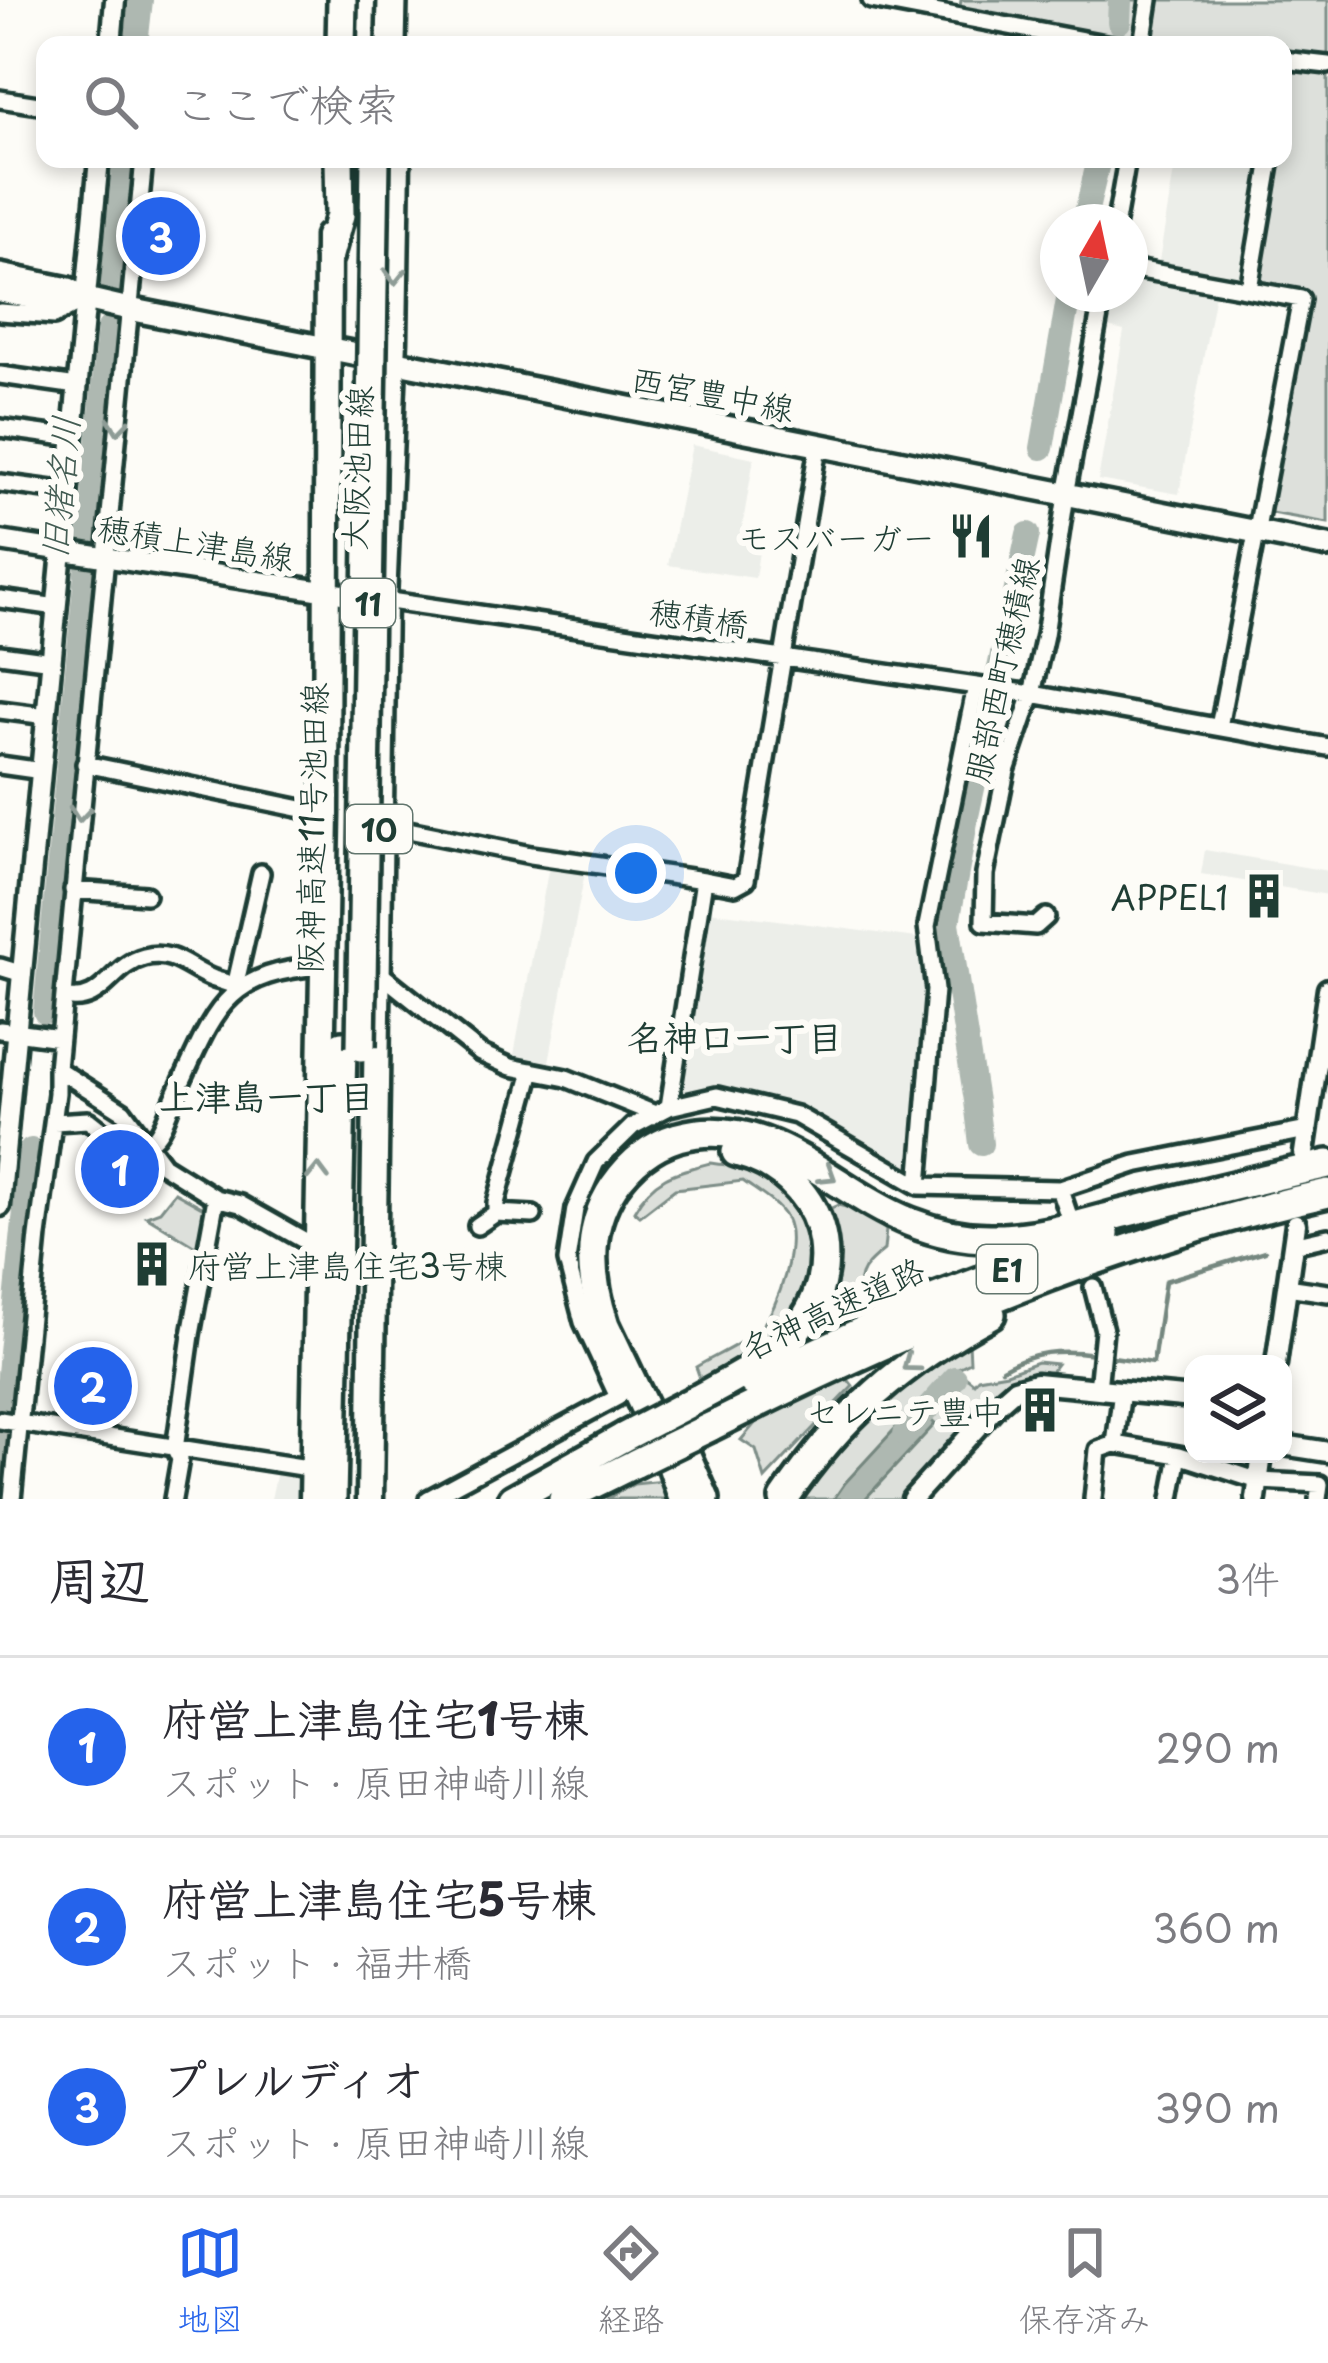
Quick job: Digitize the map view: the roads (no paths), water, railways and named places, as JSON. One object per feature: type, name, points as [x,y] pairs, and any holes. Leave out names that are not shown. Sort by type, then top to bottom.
[{"type":"highway","points":[[341,36],[342,0]]},
{"type":"highway","points":[[359,0],[359,36]]},
{"type":"highway","points":[[376,36],[377,0]]},
{"type":"highway","points":[[392,0],[392,36]]},
{"type":"highway","points":[[328,255],[340,215],[339,168]]},
{"type":"highway","name":"阪神高速11号池田線","points":[[350,1499],[357,168]]},
{"type":"highway","name":"阪神高速11号池田線","points":[[332,1499],[391,168]]},
{"type":"highway","points":[[683,1499],[671,1463],[605,1325],[592,1266],[595,1228],[610,1191],[635,1161],[668,1140],[706,1132],[761,1140],[806,1160],[909,1222],[986,1238],[1055,1230],[1320,1163]]},
{"type":"highway","points":[[703,1411],[792,1336],[815,1300],[824,1263],[820,1228],[796,1184],[767,1162],[721,1150],[676,1157],[649,1174],[627,1198],[610,1247],[611,1282],[622,1318],[705,1499]]},
{"type":"highway","name":"名神高速道路","points":[[515,1499],[920,1304],[1046,1254],[1320,1163]]},
{"type":"highway","points":[[784,1499],[823,1445],[870,1395],[952,1335],[1022,1299],[1118,1261],[1328,1194]]},
{"type":"highway","name":"名神高速道路","points":[[703,1411],[856,1356],[992,1297],[1186,1230],[1328,1194]]},
{"type":"highway","name":"名神高速道路","points":[[563,1499],[629,1448]]},
{"type":"main road","points":[[329,36],[330,0]]},
{"type":"main road","points":[[404,0],[404,36]]},
{"type":"main road","name":"大阪池田線","points":[[313,1499],[326,814],[327,168]]},
{"type":"main road","name":"大阪池田線","points":[[370,1499],[383,600],[392,361],[391,168]]},
{"type":"main road","name":"西宮豊中線","points":[[0,275],[69,289],[86,299],[129,309],[1328,546]]},
{"type":"main road","name":"西宮豊中線","points":[[0,292],[66,304],[86,299]]},
{"type":"street","points":[[112,36],[115,0]]},
{"type":"street","points":[[871,0],[1061,36]]},
{"type":"street","points":[[1144,36],[1150,0]]},
{"type":"street","points":[[1292,61],[1328,64]]},
{"type":"street","points":[[0,99],[36,105]]},
{"type":"street","points":[[0,1206],[9,1032],[23,974],[57,607],[69,551],[68,492],[98,168]]},
{"type":"street","points":[[13,1499],[11,1422],[55,1122],[102,556],[143,168]]},
{"type":"street","points":[[1119,204],[1125,168]]},
{"type":"street","points":[[1249,289],[1269,168]]},
{"type":"street","points":[[1148,271],[1301,299],[1219,727]]},
{"type":"street","points":[[0,312],[54,316],[86,299]]},
{"type":"street","name":"服部西町穂積線","points":[[1046,917],[1036,926],[984,922],[985,874],[1006,771],[1032,694],[1045,635],[1100,312]]},
{"type":"street","points":[[0,375],[77,386]]},
{"type":"street","points":[[0,428],[73,438]]},
{"type":"street","points":[[379,824],[531,855],[735,886],[746,880],[818,446]]},
{"type":"street","points":[[0,483],[68,492]]},
{"type":"street","name":"穂積上津島線","points":[[0,541],[383,600]]},
{"type":"street","points":[[0,598],[57,607]]},
{"type":"street","name":"穂積橋","points":[[383,600],[1007,690],[1328,747]]},
{"type":"street","points":[[0,654],[52,661]]},
{"type":"street","points":[[919,1186],[935,990],[927,926],[979,686]]},
{"type":"street","points":[[0,710],[47,716]]},
{"type":"street","points":[[85,764],[326,814]]},
{"type":"street","points":[[0,765],[42,771]]},
{"type":"street","points":[[241,988],[237,978],[261,872]]},
{"type":"street","points":[[662,1111],[704,880]]},
{"type":"street","points":[[74,890],[146,896]]},
{"type":"street","points":[[64,997],[91,997],[144,957],[185,961],[197,971],[241,988]]},
{"type":"street","points":[[55,1122],[88,1120],[130,1153],[155,1137],[209,1023],[223,1004],[265,974],[323,966]]},
{"type":"street","points":[[0,967],[23,974]]},
{"type":"street","points":[[376,971],[480,1053],[511,1067],[566,1078],[662,1111]]},
{"type":"street","points":[[1320,1163],[1307,1130],[1328,997]]},
{"type":"street","points":[[9,1032],[60,1038]]},
{"type":"street","points":[[57,1069],[123,1111],[163,1165],[216,1198],[240,1204],[316,1247]]},
{"type":"street","points":[[496,1213],[532,1071]]},
{"type":"street","points":[[428,1499],[618,1397],[583,1322],[567,1262],[575,1209],[596,1162],[633,1126],[662,1111],[717,1096],[796,1115],[919,1186],[1060,1189],[1136,1164],[1307,1130]]},
{"type":"street","points":[[1060,1189],[1069,1216]]},
{"type":"street","points":[[173,1499],[191,1335],[216,1198]]},
{"type":"street","points":[[477,1226],[496,1213],[532,1215]]},
{"type":"street","points":[[1277,1355],[1296,1224]]},
{"type":"street","points":[[1293,1245],[1328,1237]]},
{"type":"street","points":[[1093,1287],[1104,1330],[1098,1389]]},
{"type":"street","points":[[1287,1287],[1328,1293]]},
{"type":"street","points":[[912,1499],[1015,1389],[1036,1383],[1184,1397]]},
{"type":"street","points":[[1115,1444],[1122,1391]]},
{"type":"street","points":[[11,1422],[314,1469]]},
{"type":"street","points":[[1093,1499],[1098,1450],[1115,1444],[1179,1455],[1257,1490],[1320,1484],[1318,1499]]},
{"type":"street","points":[[1292,1446],[1328,1452]]},
{"type":"street","points":[[1171,1499],[1179,1455]]},
{"type":"waterway","name":"旧猪名川","points":[[137,36],[141,0]]},
{"type":"waterway","points":[[1119,22],[1120,0]]},
{"type":"waterway","name":"旧猪名川","points":[[112,283],[124,168]]},
{"type":"waterway","points":[[1088,204],[1097,168]]},
{"type":"waterway","points":[[1042,448],[1066,312]]},
{"type":"waterway","name":"旧猪名川","points":[[45,1012],[109,328]]},
{"type":"waterway","points":[[981,1144],[948,923],[1028,534]]},
{"type":"waterway","name":"旧猪名川","points":[[0,1465],[31,1150]]},
{"type":"waterway","points":[[1106,1356],[1153,1363],[1165,1281],[1265,1251]]},
{"type":"waterway","points":[[1002,1369],[1047,1353],[1095,1354]]},
{"type":"waterway","points":[[905,1434],[955,1378]]},
{"type":"place","name":"プレルディオ","points":[[161,236]]},
{"type":"place","name":"モスバーガー","points":[[971,536]]},
{"type":"place","name":"APPEL1","points":[[1264,896]]},
{"type":"place","name":"府営上津島住宅1号棟","points":[[120,1169]]},
{"type":"place","name":"府営上津島住宅3号棟","points":[[152,1264]]},
{"type":"place","name":"府営上津島住宅5号棟","points":[[93,1386]]},
{"type":"place","name":"セレニテ豊中","points":[[1040,1410]]},
{"type":"district","name":"名神口一丁目","points":[[735,1036]]},
{"type":"district","name":"上津島一丁目","points":[[267,1095]]}]
